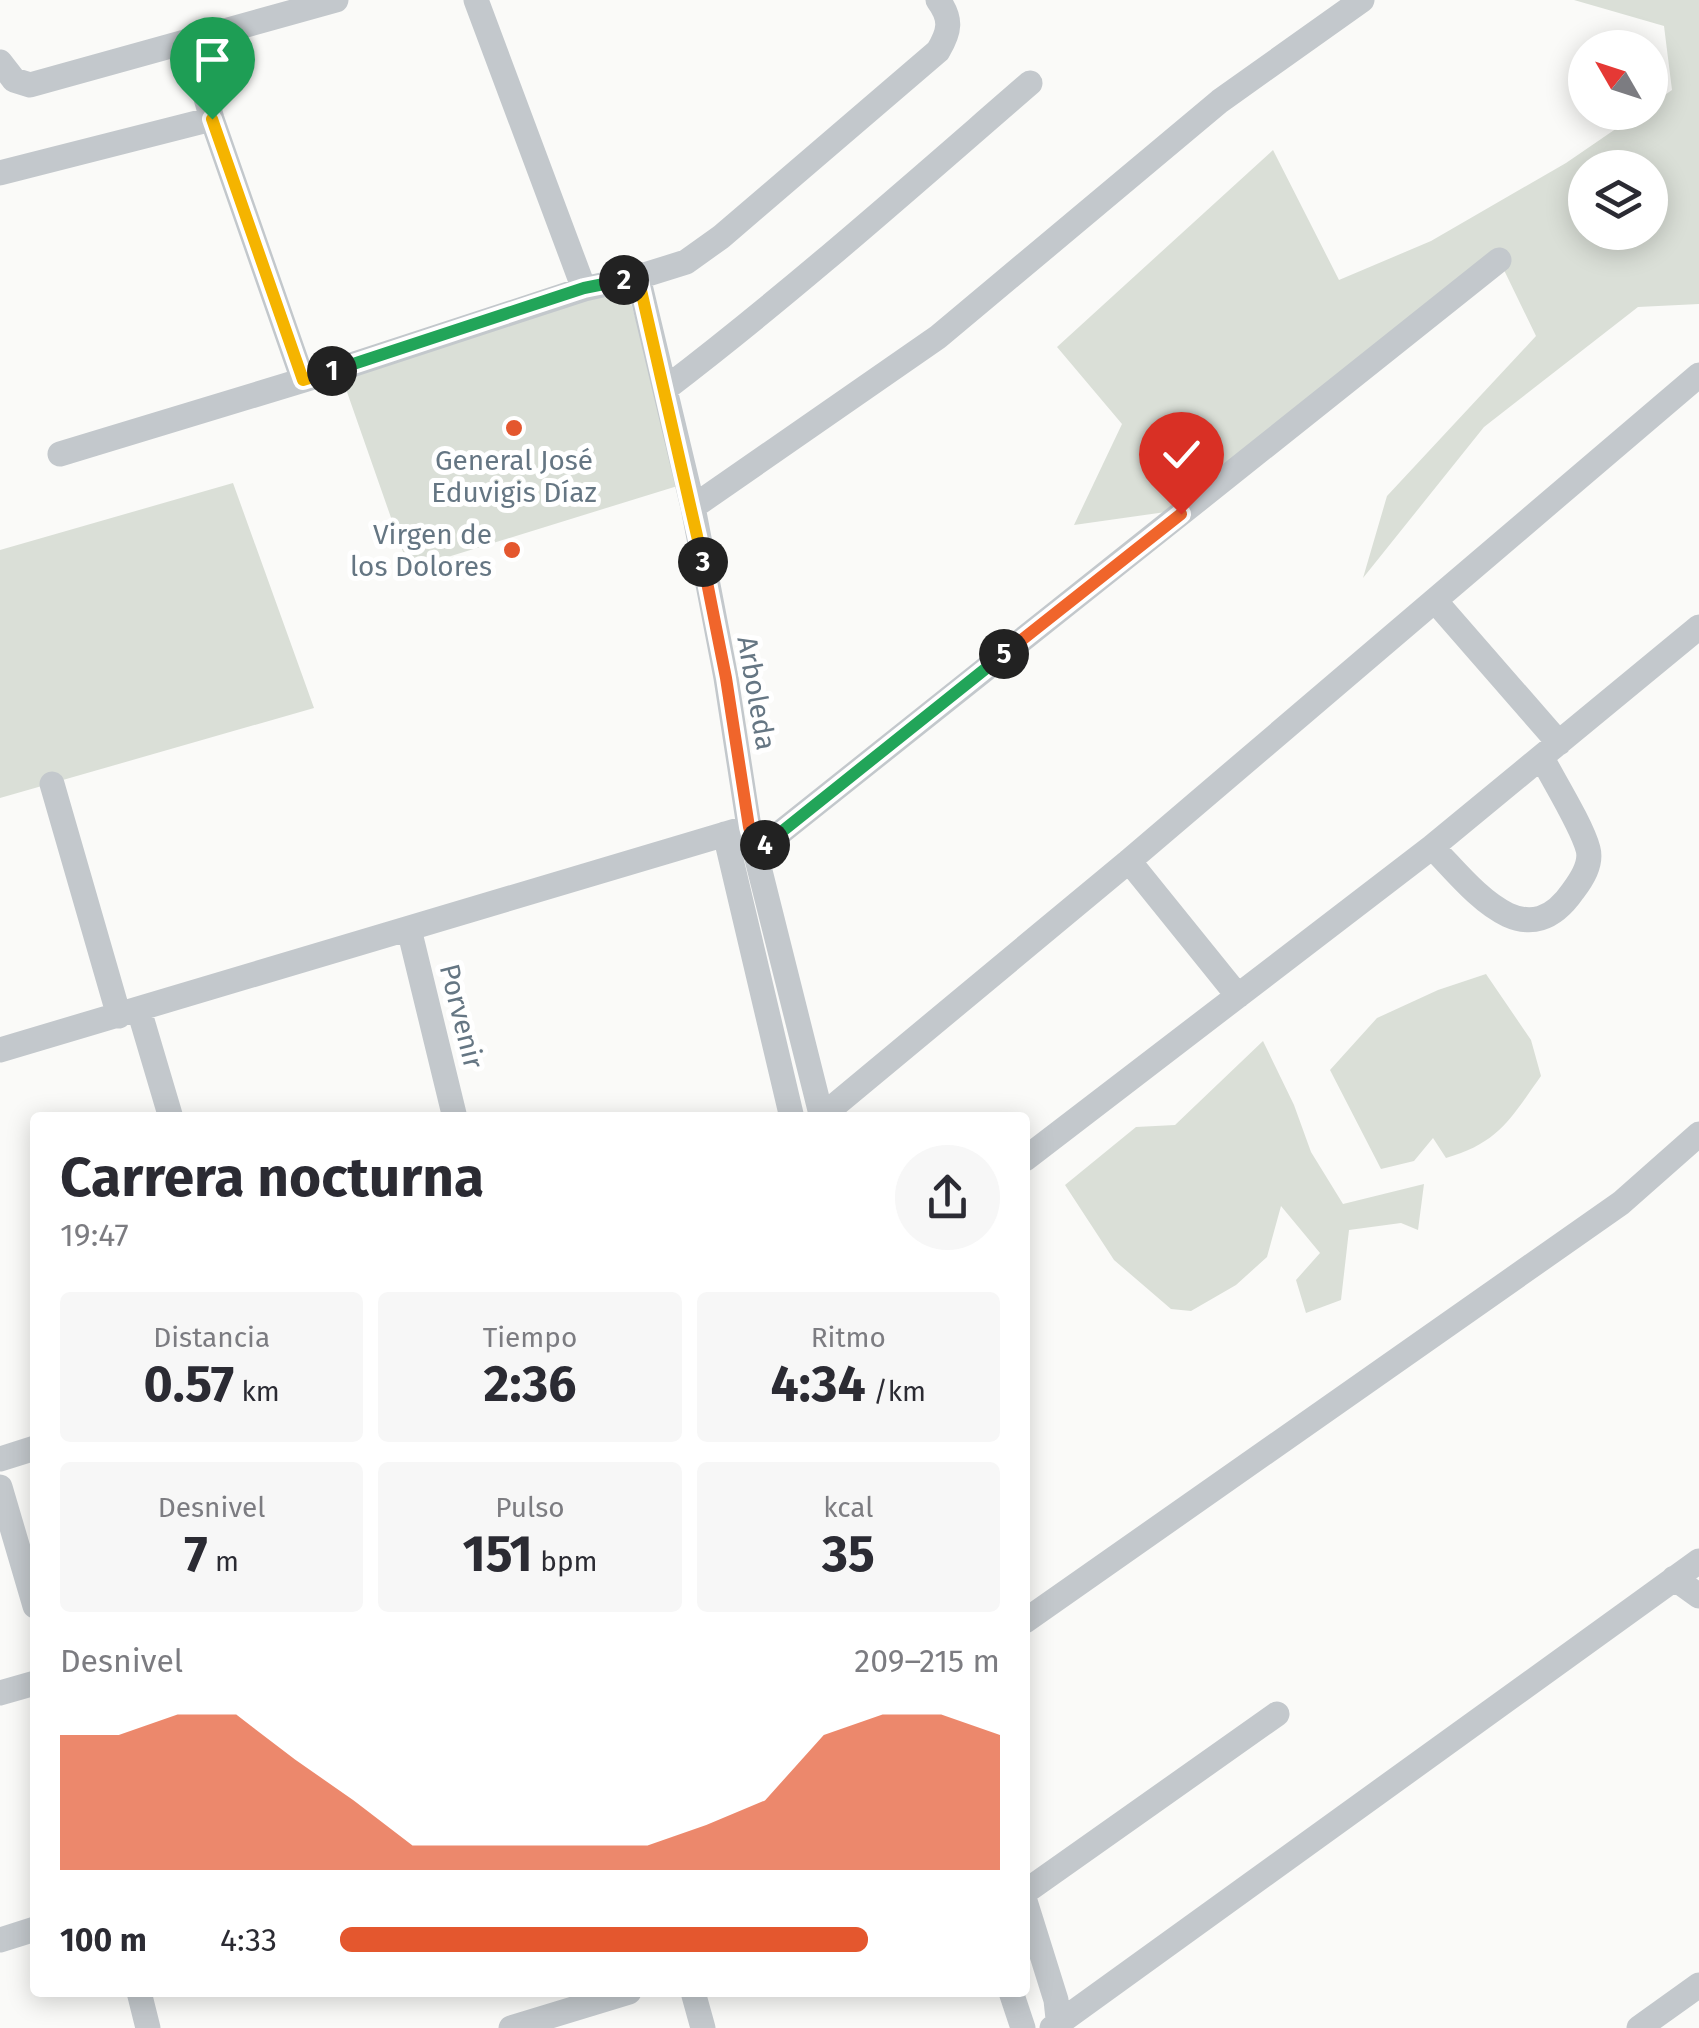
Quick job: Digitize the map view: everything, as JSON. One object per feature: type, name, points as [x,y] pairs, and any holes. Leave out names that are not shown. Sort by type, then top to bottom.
[{"type":"street","points":[[0,62],[14,80],[30,85],[336,0]]},
{"type":"street","points":[[476,0],[584,288]]},
{"type":"street","points":[[60,454],[584,288],[686,262],[721,237],[938,50],[948,33],[948,14],[938,0]]},
{"type":"street","points":[[693,507],[938,337],[1220,101],[1362,0]]},
{"type":"street","points":[[190,43],[212,119],[303,380]]},
{"type":"street","points":[[665,389],[814,272],[1030,82]]},
{"type":"street","points":[[0,173],[212,119]]},
{"type":"street","points":[[0,1050],[409,930],[743,838],[1499,260]]},
{"type":"street","name":"Arboleda","points":[[638,277],[693,507],[726,678],[743,838],[791,1112]]},
{"type":"street","points":[[828,1112],[1699,376]]},
{"type":"street","points":[[1432,847],[1496,912],[1527,920],[1550,914],[1565,903],[1586,874],[1589,851],[1551,751],[1436,602]]},
{"type":"street","points":[[1030,1155],[1432,847],[1699,628]]},
{"type":"street","points":[[52,784],[129,1013],[168,1112]]},
{"type":"street","name":"Arboleda","points":[[743,838],[821,1112]]},
{"type":"street","points":[[1129,861],[1238,996]]},
{"type":"street","name":"Porvenir","points":[[409,930],[454,1112]]},
{"type":"street","points":[[1030,1618],[1621,1203],[1699,1134]]},
{"type":"street","points":[[0,1459],[30,1450]]},
{"type":"street","points":[[0,1487],[30,1589]]},
{"type":"street","points":[[1057,2026],[1699,1560]]},
{"type":"street","points":[[1674,1578],[1699,1596]]},
{"type":"street","points":[[0,1693],[30,1684]]},
{"type":"street","points":[[1030,1888],[1277,1714]]},
{"type":"street","points":[[1030,1917],[1056,2000],[1057,2026]]},
{"type":"street","points":[[0,1940],[30,1931]]},
{"type":"street","points":[[1639,2028],[1699,1985]]},
{"type":"street","points":[[139,1997],[148,2028]]},
{"type":"street","points":[[511,2028],[613,1997]]},
{"type":"street","points":[[693,1997],[702,2028]]},
{"type":"street","points":[[1013,1997],[1023,2028]]},
{"type":"shaded area","points":[[1574,0],[1699,0],[1699,304],[1638,307],[1484,427],[1363,578],[1387,496],[1536,336],[1503,268],[1208,506],[1074,525],[1122,424],[1057,347],[1273,150],[1339,280],[1431,241],[1568,162],[1568,250],[1668,250],[1668,150],[1585,150],[1614,130],[1668,130],[1668,93],[1672,90],[1668,30],[1664,26]]},
{"type":"shaded area","name":"General José Eduvigis Díaz","points":[[626,286],[684,484],[409,569],[340,372]]},
{"type":"shaded area","points":[[233,483],[314,708],[0,798],[0,550]]},
{"type":"shaded area","points":[[1486,974],[1531,1040],[1541,1076],[1502,1127],[1479,1145],[1446,1158],[1433,1138],[1414,1161],[1381,1169],[1330,1070],[1377,1018],[1438,990]]},
{"type":"shaded area","points":[[1263,1041],[1294,1105],[1311,1152],[1343,1204],[1424,1184],[1418,1230],[1401,1223],[1349,1230],[1341,1300],[1306,1313],[1296,1280],[1320,1253],[1281,1206],[1267,1257],[1236,1285],[1191,1311],[1171,1309],[1114,1260],[1065,1185],[1136,1127],[1175,1125]]},
{"type":"place","name":"General José Eduvigis Díaz","points":[[514,428]]},
{"type":"place","name":"Virgen de los Dolores","points":[[512,550]]},
{"type":"route","points":[[212,119],[303,380],[584,288],[638,277],[693,507],[756,852],[1181,514]]}]
